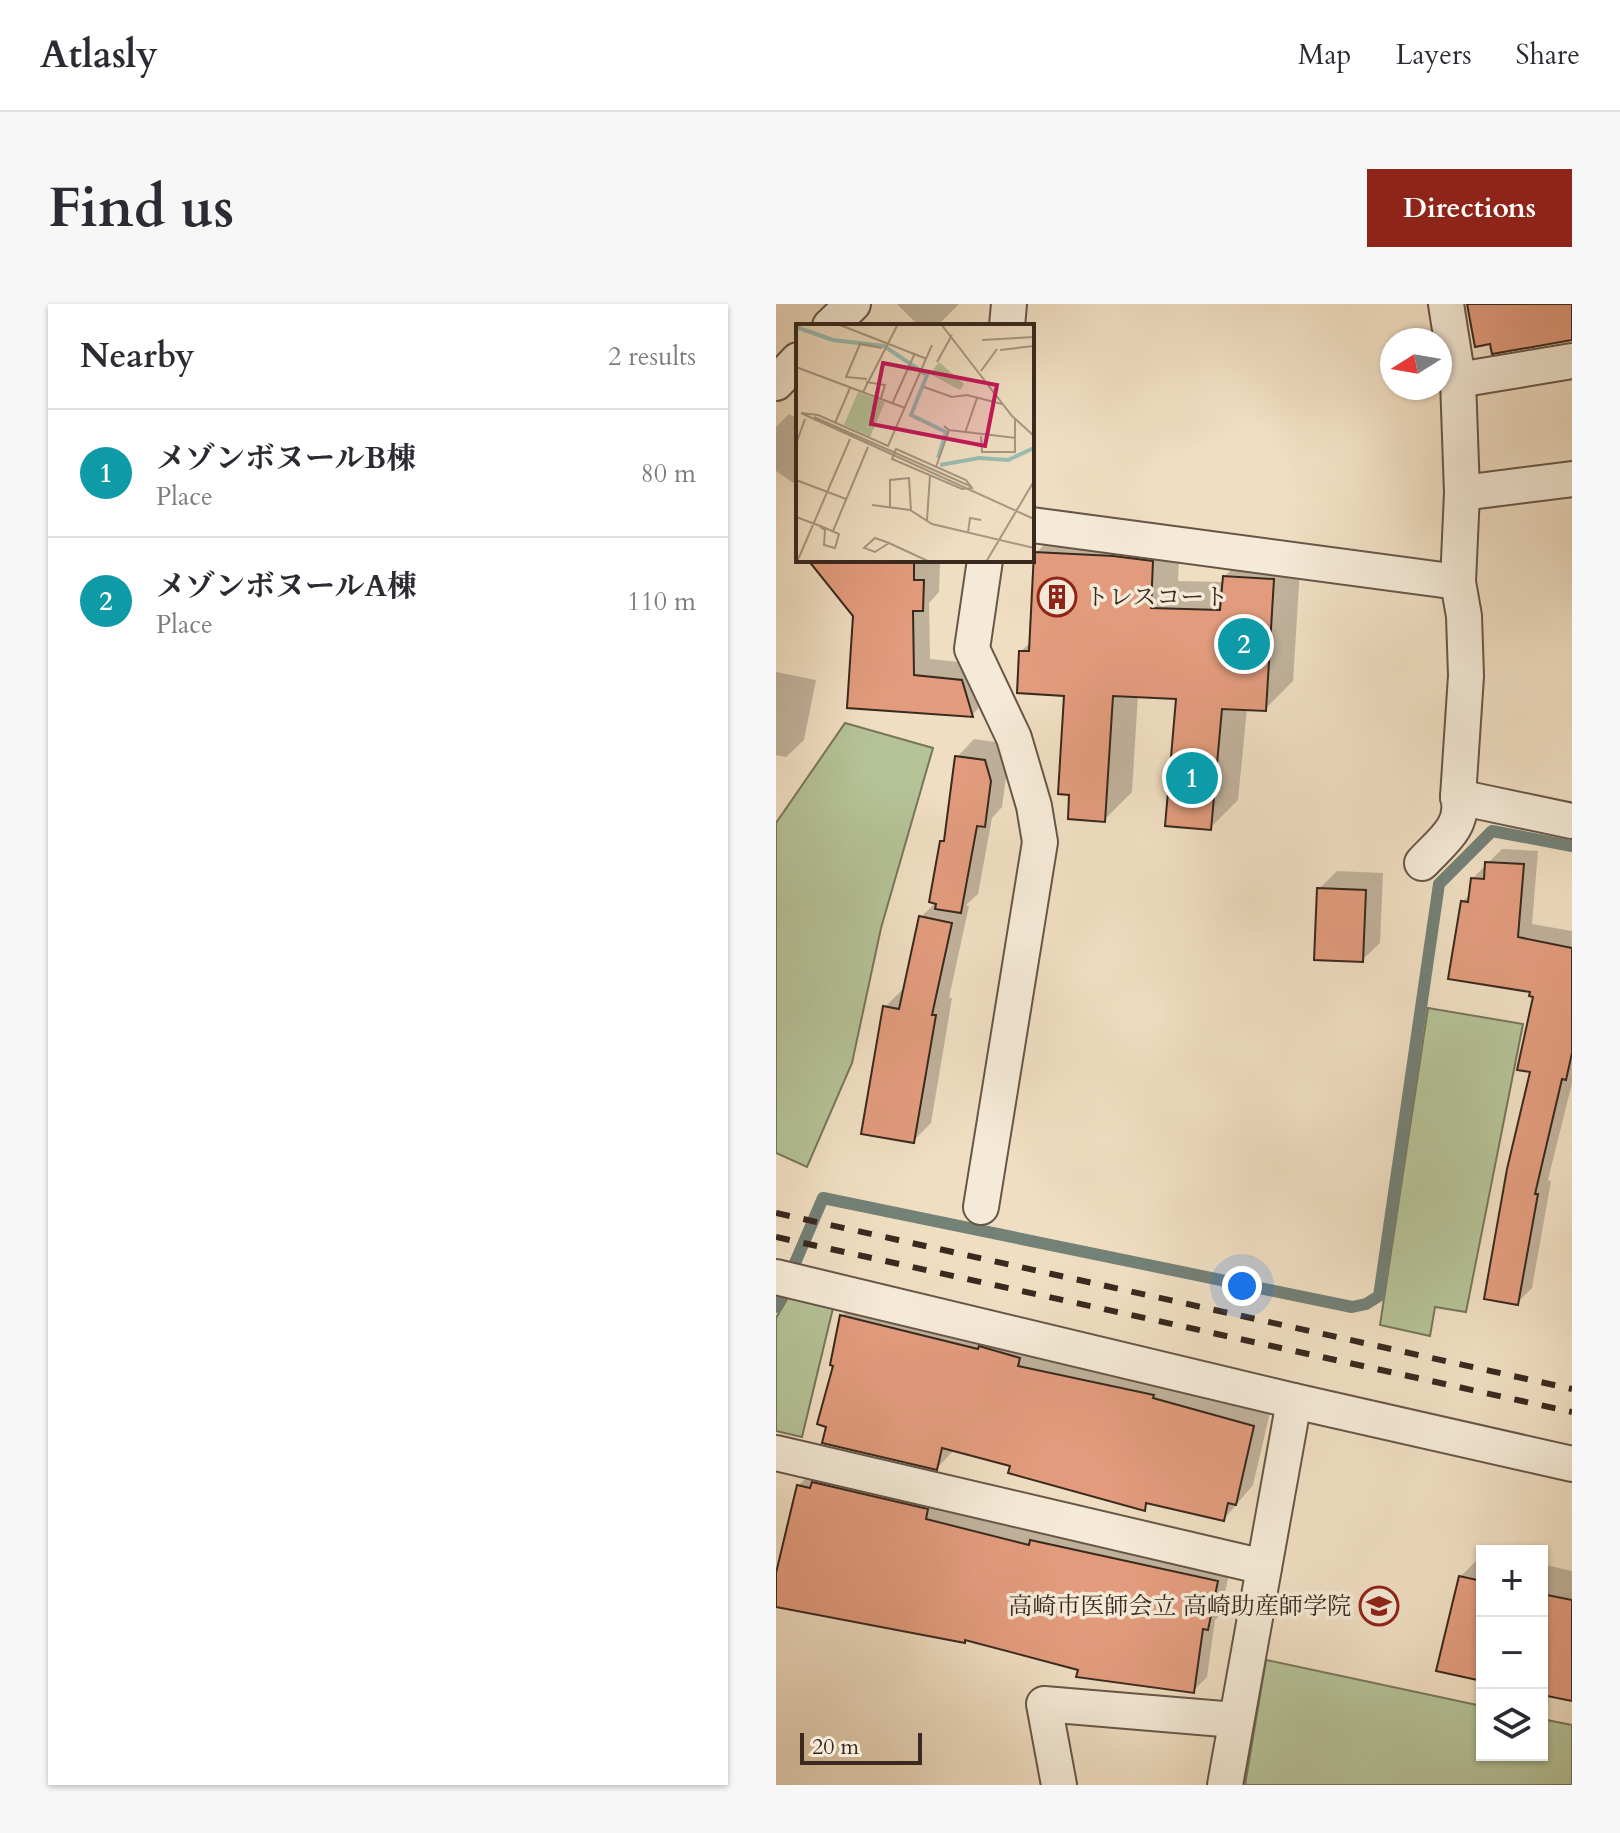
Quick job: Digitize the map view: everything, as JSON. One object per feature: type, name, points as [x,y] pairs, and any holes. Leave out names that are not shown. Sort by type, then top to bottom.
[{"type":"street","points":[[832,324],[853,304]]},
{"type":"street","points":[[1007,324],[1009,304]]},
{"type":"street","points":[[1422,863],[1458,823],[1461,809],[1458,797],[1466,676],[1464,616],[1458,582],[1462,493],[1458,380],[1446,304]]},
{"type":"street","points":[[1458,380],[1572,361]]},
{"type":"street","points":[[776,383],[796,362]]},
{"type":"street","points":[[1462,493],[1572,479]]},
{"type":"street","points":[[1034,525],[1458,582]]},
{"type":"street","points":[[981,1207],[1040,842],[1034,806],[1014,738],[972,649],[985,562]]},
{"type":"street","points":[[1458,797],[1572,821]]},
{"type":"street","points":[[776,1277],[1572,1464]]},
{"type":"street","points":[[1225,1785],[1294,1401]]},
{"type":"street","points":[[776,1453],[1264,1567]]},
{"type":"street","points":[[1059,1785],[1044,1704],[1235,1720]]},
{"type":"green space","points":[[845,723],[933,748],[881,928],[852,1063],[807,1167],[776,1153],[776,823]]},
{"type":"green space","points":[[1428,1008],[1523,1024],[1466,1312],[1435,1307],[1430,1336],[1380,1325]]},
{"type":"green space","points":[[790,1294],[834,1304],[802,1437],[776,1431],[776,1318]]},
{"type":"green space","points":[[1266,1660],[1476,1705],[1476,1761],[1548,1761],[1548,1720],[1572,1725],[1572,1785],[1245,1785]]},
{"type":"building","points":[[1467,304],[1572,304],[1572,340],[1492,354],[1490,344],[1475,347]]},
{"type":"building","points":[[1034,552],[1153,561],[1151,608],[1220,610],[1223,576],[1274,579],[1266,711],[1222,709],[1211,830],[1165,826],[1176,699],[1113,696],[1105,822],[1068,819],[1069,795],[1058,794],[1064,696],[1017,693],[1019,651],[1029,651]]},
{"type":"building","points":[[810,562],[914,562],[914,580],[924,580],[923,611],[913,611],[914,675],[962,680],[973,717],[847,708],[853,616]]},
{"type":"building","points":[[955,756],[985,760],[991,781],[985,827],[977,826],[961,913],[935,909],[936,904],[929,902],[940,841],[944,841]]},
{"type":"building","points":[[1485,862],[1524,864],[1518,937],[1572,948],[1572,1053],[1566,1080],[1562,1079],[1535,1194],[1538,1194],[1518,1305],[1484,1299],[1507,1169],[1530,1072],[1517,1070],[1533,997],[1529,996],[1530,992],[1448,979],[1461,901],[1468,902],[1471,878],[1484,879]]},
{"type":"building","points":[[1317,888],[1366,890],[1363,962],[1314,960]]},
{"type":"building","points":[[919,916],[952,923],[932,1015],[936,1015],[914,1143],[861,1134],[883,1006],[899,1009]]},
{"type":"building","points":[[840,1315],[978,1349],[979,1346],[1020,1358],[1018,1366],[1154,1395],[1153,1398],[1254,1426],[1236,1505],[1228,1503],[1224,1521],[1146,1503],[1145,1511],[1008,1473],[1010,1466],[942,1448],[937,1470],[822,1443],[826,1427],[817,1424],[833,1366],[830,1365]]},
{"type":"building","points":[[812,1482],[928,1509],[926,1519],[1029,1545],[1030,1540],[1218,1581],[1208,1630],[1203,1629],[1194,1693],[1076,1677],[1078,1670],[965,1640],[965,1643],[776,1607],[776,1573],[797,1485],[810,1488]]},
{"type":"building","points":[[1459,1576],[1476,1580],[1476,1680],[1436,1671]]},
{"type":"building","points":[[1548,1595],[1572,1600],[1572,1701],[1548,1696]]},
{"type":"waterway","points":[[776,1307],[823,1198],[1352,1307],[1366,1304],[1379,1296],[1439,884],[1492,831],[1572,846]]},
{"type":"railway","points":[[776,1213],[1572,1389]]},
{"type":"railway","points":[[776,1237],[1572,1412]]},
{"type":"place","name":"トレスコート","points":[[1057,597]]},
{"type":"place","name":"メゾンボヌールA棟","points":[[1244,644]]},
{"type":"place","name":"メゾンボヌールB棟","points":[[1192,778]]},
{"type":"place","name":"高崎市医師会立 高崎助産師学院","points":[[1379,1606]]}]
